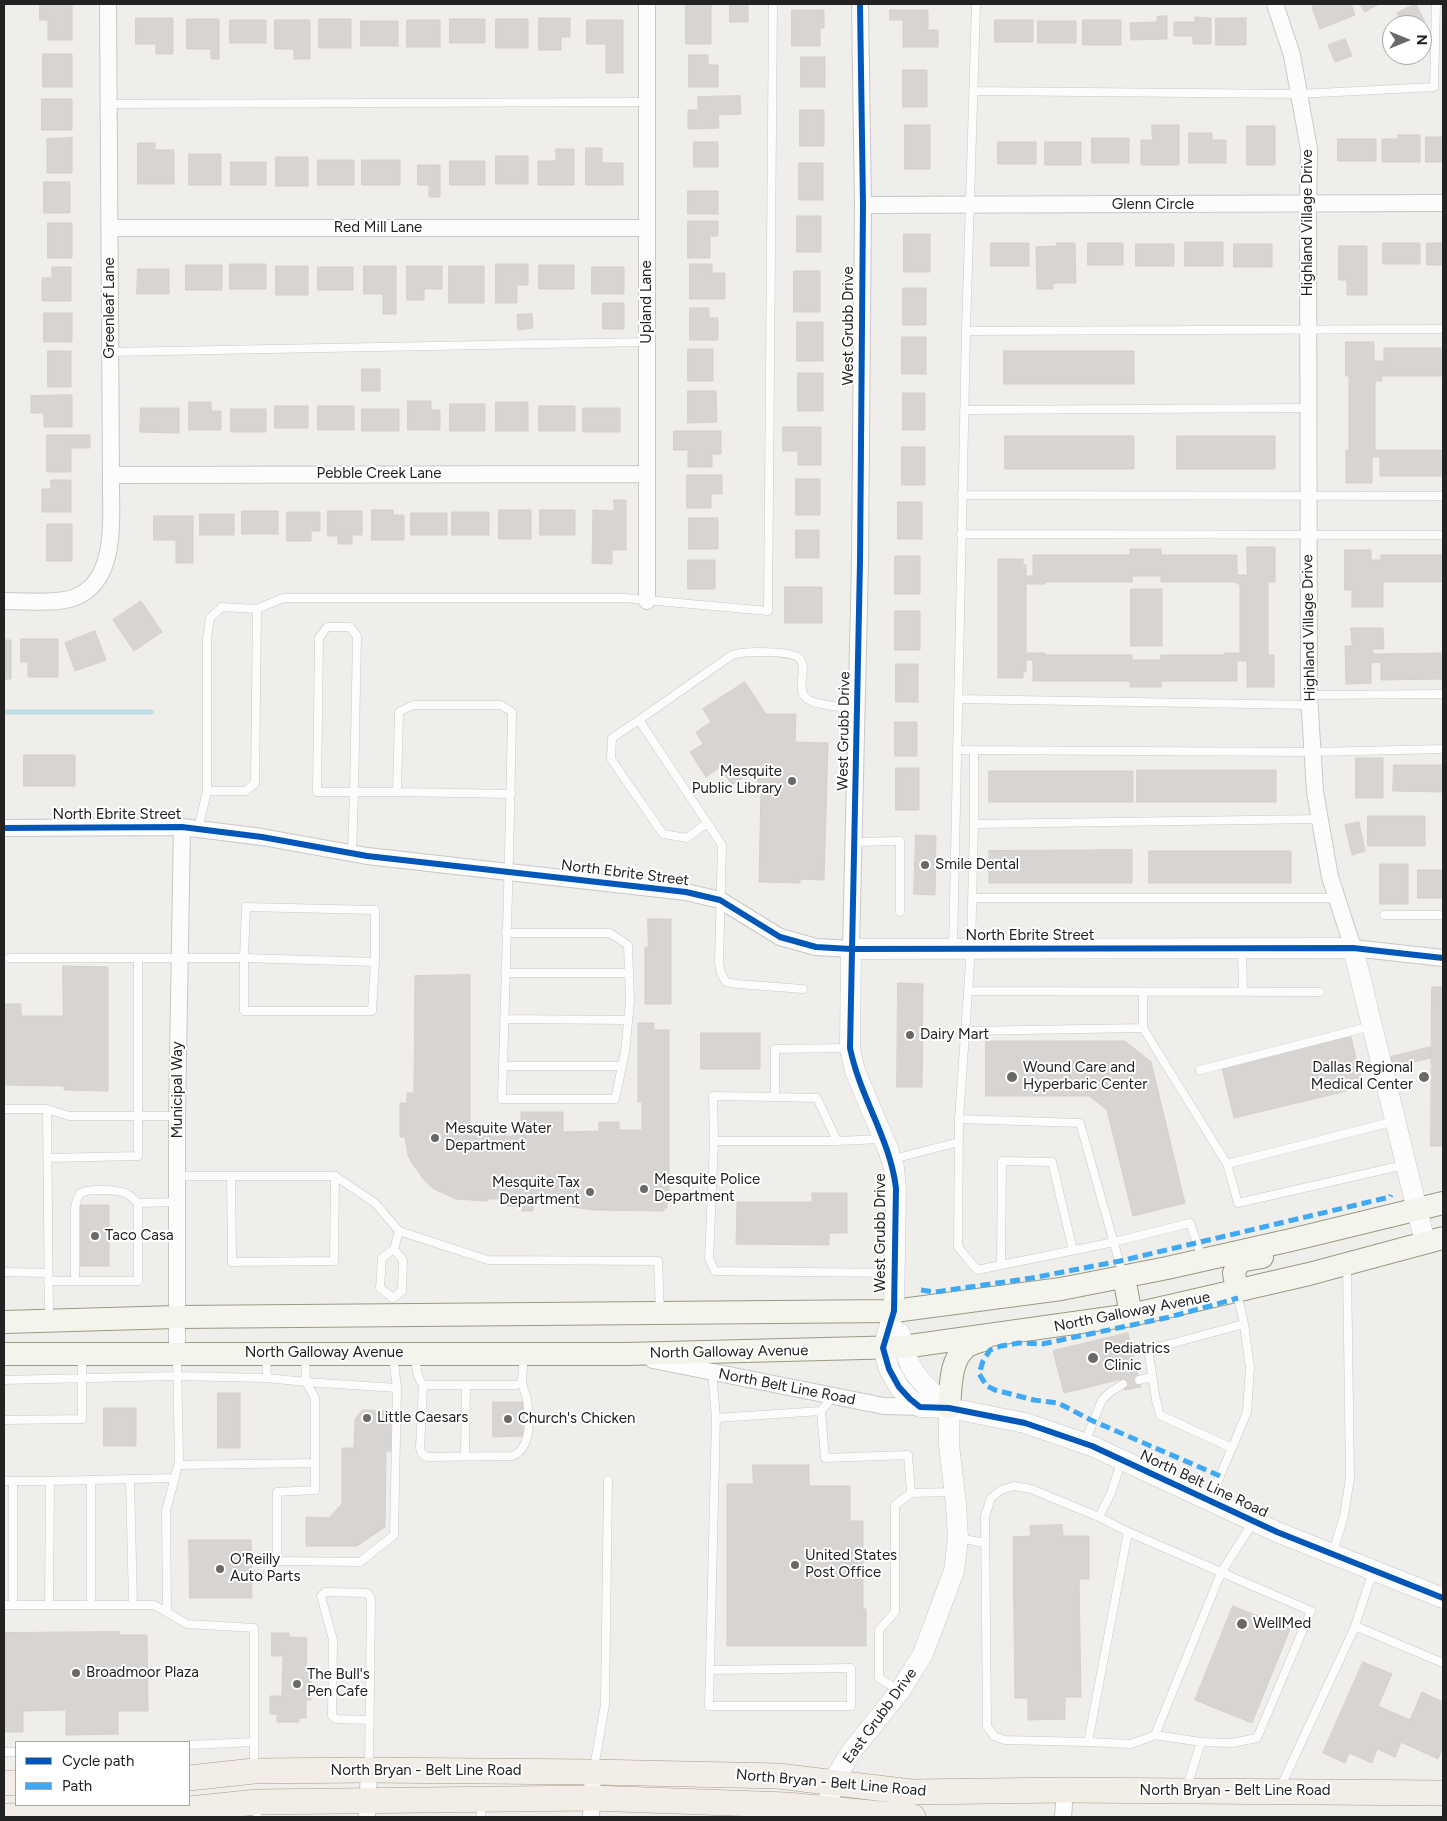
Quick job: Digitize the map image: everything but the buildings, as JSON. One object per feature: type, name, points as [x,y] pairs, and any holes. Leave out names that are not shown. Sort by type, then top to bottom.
[{"type":"main road","points":[[4,1322],[177,1317],[393,1307],[660,1314],[894,1311],[1061,1289],[1124,1277],[1301,1238],[1443,1203]]},
{"type":"main road","points":[[1237,1291],[1234,1273],[1238,1263],[1278,1253],[1301,1238]]},
{"type":"main road","name":"North Galloway Avenue","points":[[4,1354],[626,1354],[893,1348],[1131,1315],[1347,1264],[1434,1240]]},
{"type":"main road","points":[[1124,1277],[1131,1315]]},
{"type":"main road","points":[[393,1307],[393,1353]]},
{"type":"main road","points":[[949,1408],[953,1370],[959,1356],[965,1347],[997,1334]]},
{"type":"main road","name":"North Bryan - Belt Line Road","points":[[190,1778],[254,1771],[593,1772],[778,1776],[911,1792],[1065,1790],[1443,1793]]},
{"type":"main road","name":"North Bryan - Belt Line Road","points":[[4,1816],[30,1817],[141,1812],[257,1810],[787,1806],[826,1813],[913,1817]]},
{"type":"street","name":"Greenleaf Lane","points":[[4,601],[56,601],[74,598],[92,586],[100,576],[110,549],[108,4]]},
{"type":"street","name":"Upland Lane","points":[[647,4],[647,601]]},
{"type":"street","name":"West Grubb Drive","points":[[860,4],[863,205],[860,552],[850,1048],[855,1071],[891,1160],[896,1188],[893,1348]]},
{"type":"street","name":"Highland Village Drive","points":[[1276,4],[1292,55],[1309,149],[1309,700],[1315,792],[1330,877],[1353,948],[1416,1209],[1434,1240]]},
{"type":"street","name":"Glenn Circle","points":[[863,205],[1308,205],[1443,203]]},
{"type":"street","name":"Red Mill Lane","points":[[110,228],[647,228]]},
{"type":"street","name":"Pebble Creek Lane","points":[[111,475],[647,474]]},
{"type":"street","name":"North Ebrite Street","points":[[4,828],[190,828],[262,837],[367,856],[686,892],[720,900],[780,937],[816,946],[851,949],[1353,948],[1443,955]]},
{"type":"street","name":"Municipal Way","points":[[177,1353],[179,958],[190,828]]},
{"type":"street","points":[[893,1348],[907,1360],[923,1384],[949,1408],[920,1407],[910,1399],[899,1387],[889,1369],[893,1348]]},
{"type":"street","name":"North Belt Line Road","points":[[626,1354],[884,1406],[920,1407]]},
{"type":"street","name":"North Belt Line Road","points":[[949,1408],[1025,1424],[1084,1444],[1253,1521],[1443,1598]]},
{"type":"street","name":"East Grubb Drive","points":[[826,1813],[833,1782],[851,1752],[900,1691],[923,1654],[940,1613],[954,1571],[958,1538],[949,1445],[949,1408]]},
{"type":"street","points":[[367,1809],[369,1770]]},
{"type":"street","points":[[591,1808],[593,1772]]},
{"type":"street","points":[[1063,1817],[1065,1790]]},
{"type":"lane","points":[[190,828],[207,791],[207,638],[210,618],[222,607],[257,609],[283,598],[624,598],[768,611],[773,4]]},
{"type":"lane","points":[[976,4],[966,331],[957,750],[962,949],[968,991],[959,1142],[958,1247],[977,1270],[1114,1242],[1190,1223],[1203,1260]]},
{"type":"lane","points":[[974,91],[1299,94],[1434,87],[1436,4]]},
{"type":"lane","points":[[109,104],[647,102]]},
{"type":"lane","points":[[966,331],[1443,329]]},
{"type":"lane","points":[[110,352],[647,342]]},
{"type":"lane","points":[[964,410],[1308,408]]},
{"type":"lane","points":[[962,495],[1443,496]]},
{"type":"lane","points":[[961,534],[1443,535]]},
{"type":"lane","points":[[207,791],[246,791],[255,783],[257,609]]},
{"type":"lane","points":[[352,853],[354,792],[357,636],[350,627],[327,627],[319,638],[317,792],[354,792],[397,792],[511,794]]},
{"type":"lane","points":[[707,823],[688,838],[663,834],[611,759],[612,738],[739,652],[794,654],[801,660],[801,690],[805,698],[813,703],[857,709]]},
{"type":"lane","points":[[958,699],[1309,700],[1443,694]]},
{"type":"lane","points":[[397,792],[399,712],[413,705],[501,705],[512,712],[511,794],[506,933],[502,1099],[615,1100],[622,1066],[630,1001],[628,945],[610,933],[506,933]]},
{"type":"lane","points":[[639,720],[722,845],[720,963],[721,973],[726,982],[803,989]]},
{"type":"lane","points":[[957,750],[1313,752],[1443,749]]},
{"type":"lane","points":[[962,949],[972,898],[974,750]]},
{"type":"lane","points":[[974,824],[1320,819]]},
{"type":"lane","points":[[854,842],[900,841],[900,912]]},
{"type":"lane","points":[[972,898],[1337,898]]},
{"type":"lane","points":[[246,907],[375,910],[375,962],[372,1011],[244,1011],[244,958],[246,907]]},
{"type":"lane","points":[[1384,916],[1443,916]]},
{"type":"lane","points":[[1242,948],[1243,992]]},
{"type":"lane","points":[[9,958],[244,958],[375,962]]},
{"type":"lane","points":[[48,1158],[138,1156],[138,958]]},
{"type":"lane","points":[[505,973],[629,973]]},
{"type":"lane","points":[[968,991],[1320,992]]},
{"type":"lane","points":[[1142,992],[1143,1028],[1227,1164],[1238,1203],[1405,1165]]},
{"type":"lane","points":[[504,1019],[628,1020]]},
{"type":"lane","points":[[1200,1070],[1372,1026]]},
{"type":"lane","points":[[965,1031],[1143,1028]]},
{"type":"lane","points":[[775,1097],[775,1049],[850,1048]]},
{"type":"lane","points":[[503,1066],[622,1066]]},
{"type":"lane","points":[[837,1141],[817,1098],[713,1096],[714,1141],[709,1259],[715,1271],[895,1273]]},
{"type":"lane","points":[[4,1109],[47,1109],[69,1116],[177,1116]]},
{"type":"lane","points":[[47,1109],[49,1320]]},
{"type":"lane","points":[[960,1119],[1080,1123],[1124,1277]]},
{"type":"lane","points":[[1227,1164],[1395,1121]]},
{"type":"lane","points":[[714,1141],[884,1139]]},
{"type":"lane","points":[[891,1160],[959,1142]]},
{"type":"lane","points":[[1001,1265],[1002,1160],[1052,1162],[1073,1250]]},
{"type":"lane","points":[[177,1176],[335,1176],[375,1203],[399,1231],[488,1260],[658,1261],[660,1314]]},
{"type":"lane","points":[[231,1176],[232,1262],[334,1261],[335,1176]]},
{"type":"lane","points":[[48,1281],[75,1281],[138,1281],[138,1203],[133,1198],[117,1191],[87,1190],[77,1198],[75,1208],[75,1281]]},
{"type":"lane","points":[[138,1203],[177,1202]]},
{"type":"lane","points":[[394,1249],[403,1260],[402,1291],[393,1307],[380,1288],[382,1258],[394,1249],[399,1231]]},
{"type":"lane","points":[[1332,1554],[1344,1516],[1350,1478],[1347,1264]]},
{"type":"lane","points":[[4,1272],[48,1273]]},
{"type":"lane","points":[[1209,1500],[1247,1412],[1250,1368],[1237,1291]]},
{"type":"lane","points":[[1232,1448],[1160,1415],[1149,1355],[1155,1348],[1244,1324]]},
{"type":"lane","points":[[4,1420],[82,1419],[82,1353]]},
{"type":"lane","points":[[168,1612],[166,1511],[178,1465],[177,1353]]},
{"type":"lane","points":[[266,1353],[266,1378]]},
{"type":"lane","points":[[305,1353],[306,1382],[315,1398],[315,1490],[277,1492],[278,1561],[360,1562],[394,1535],[397,1388],[393,1353]]},
{"type":"lane","points":[[416,1354],[417,1372],[419,1380],[423,1385],[420,1448],[422,1454],[427,1457],[512,1456],[524,1448],[527,1438],[528,1405],[522,1383],[524,1371],[523,1354]]},
{"type":"lane","points":[[710,1670],[851,1668],[851,1706],[708,1706],[716,1418],[712,1372]]},
{"type":"lane","points":[[4,1380],[176,1376],[266,1378],[397,1388]]},
{"type":"lane","points":[[1139,1380],[1152,1377]]},
{"type":"lane","points":[[423,1385],[516,1385],[522,1383]]},
{"type":"lane","points":[[1084,1444],[1102,1400],[1123,1384]]},
{"type":"lane","points":[[465,1456],[466,1385]]},
{"type":"lane","points":[[834,1396],[822,1411],[825,1458],[908,1455],[911,1493]]},
{"type":"lane","points":[[716,1418],[822,1411]]},
{"type":"lane","points":[[1099,1517],[1122,1460]]},
{"type":"lane","points":[[178,1465],[315,1463]]},
{"type":"lane","points":[[4,1481],[175,1478]]},
{"type":"lane","points":[[130,1479],[132,1605]]},
{"type":"lane","points":[[49,1605],[50,1480]]},
{"type":"lane","points":[[91,1480],[91,1605]]},
{"type":"lane","points":[[593,1772],[605,1704],[608,1480]]},
{"type":"lane","points":[[13,1481],[13,1605]]},
{"type":"lane","points":[[1014,1486],[1031,1489],[1099,1517],[1128,1532],[1311,1611],[1257,1738],[1232,1744],[1201,1742],[1155,1735],[1130,1744],[1004,1740],[994,1736],[987,1726],[984,1516],[991,1498],[1001,1490],[1014,1486]]},
{"type":"lane","points":[[900,1691],[879,1678],[879,1630],[895,1612],[895,1505],[911,1493],[954,1492]]},
{"type":"lane","points":[[1155,1735],[1221,1573],[1253,1521]]},
{"type":"lane","points":[[1088,1742],[1128,1532]]},
{"type":"lane","points":[[958,1538],[985,1543]]},
{"type":"lane","points":[[1278,1792],[1355,1626],[1374,1570]]},
{"type":"lane","points":[[369,1770],[370,1720],[371,1598],[367,1593],[325,1592],[321,1596],[333,1640],[332,1716],[336,1719],[370,1720]]},
{"type":"lane","points":[[4,1605],[154,1604],[187,1624],[254,1628],[254,1771]]},
{"type":"lane","points":[[1355,1626],[1443,1663]]},
{"type":"lane","points":[[190,1745],[254,1742]]},
{"type":"lane","points":[[1186,1791],[1201,1742]]},
{"type":"waterway","points":[[4,712],[151,712]]},
{"type":"marked path","points":[[921,1290],[935,1292],[1032,1278],[1120,1261],[1390,1197],[1391,1195]]},
{"type":"marked path","points":[[1220,1476],[1093,1421],[1058,1403],[1034,1400],[995,1390],[987,1386],[979,1374],[983,1361],[990,1350],[1001,1346],[1019,1343],[1042,1344],[1170,1317],[1238,1298]]},
{"type":"cycle path","points":[[860,4],[863,205],[860,562],[850,1048],[861,1084],[888,1152],[896,1188],[894,1311],[883,1348],[889,1369],[899,1387],[920,1407],[949,1408],[1025,1423],[1092,1446],[1277,1532],[1443,1598]]},
{"type":"cycle path","points":[[4,828],[182,827],[262,837],[367,856],[686,892],[720,900],[780,937],[816,947],[851,949],[1353,948],[1443,958]]},
{"type":"place","name":"Mesquite Public Library","points":[[792,781]]},
{"type":"place","name":"Smile Dental","points":[[925,865]]},
{"type":"place","name":"Dairy Mart","points":[[910,1035]]},
{"type":"place","name":"Wound Care and Hyperbaric Center","points":[[1012,1077]]},
{"type":"place","name":"Dallas Regional Medical Center","points":[[1424,1077]]},
{"type":"place","name":"Mesquite Water Department","points":[[435,1138]]},
{"type":"place","name":"Mesquite Police Department","points":[[644,1189]]},
{"type":"place","name":"Mesquite Tax Department","points":[[590,1192]]},
{"type":"place","name":"Taco Casa","points":[[95,1236]]},
{"type":"place","name":"Pediatrics Clinic","points":[[1093,1358]]},
{"type":"place","name":"Little Caesars","points":[[367,1418]]},
{"type":"place","name":"Church's Chicken","points":[[508,1419]]},
{"type":"place","name":"United States Post Office","points":[[795,1565]]},
{"type":"place","name":"O'Reilly Auto Parts","points":[[220,1569]]},
{"type":"place","name":"WellMed","points":[[1242,1624]]},
{"type":"place","name":"Broadmoor Plaza","points":[[76,1673]]},
{"type":"place","name":"The Bull's Pen Cafe","points":[[297,1684]]}]
